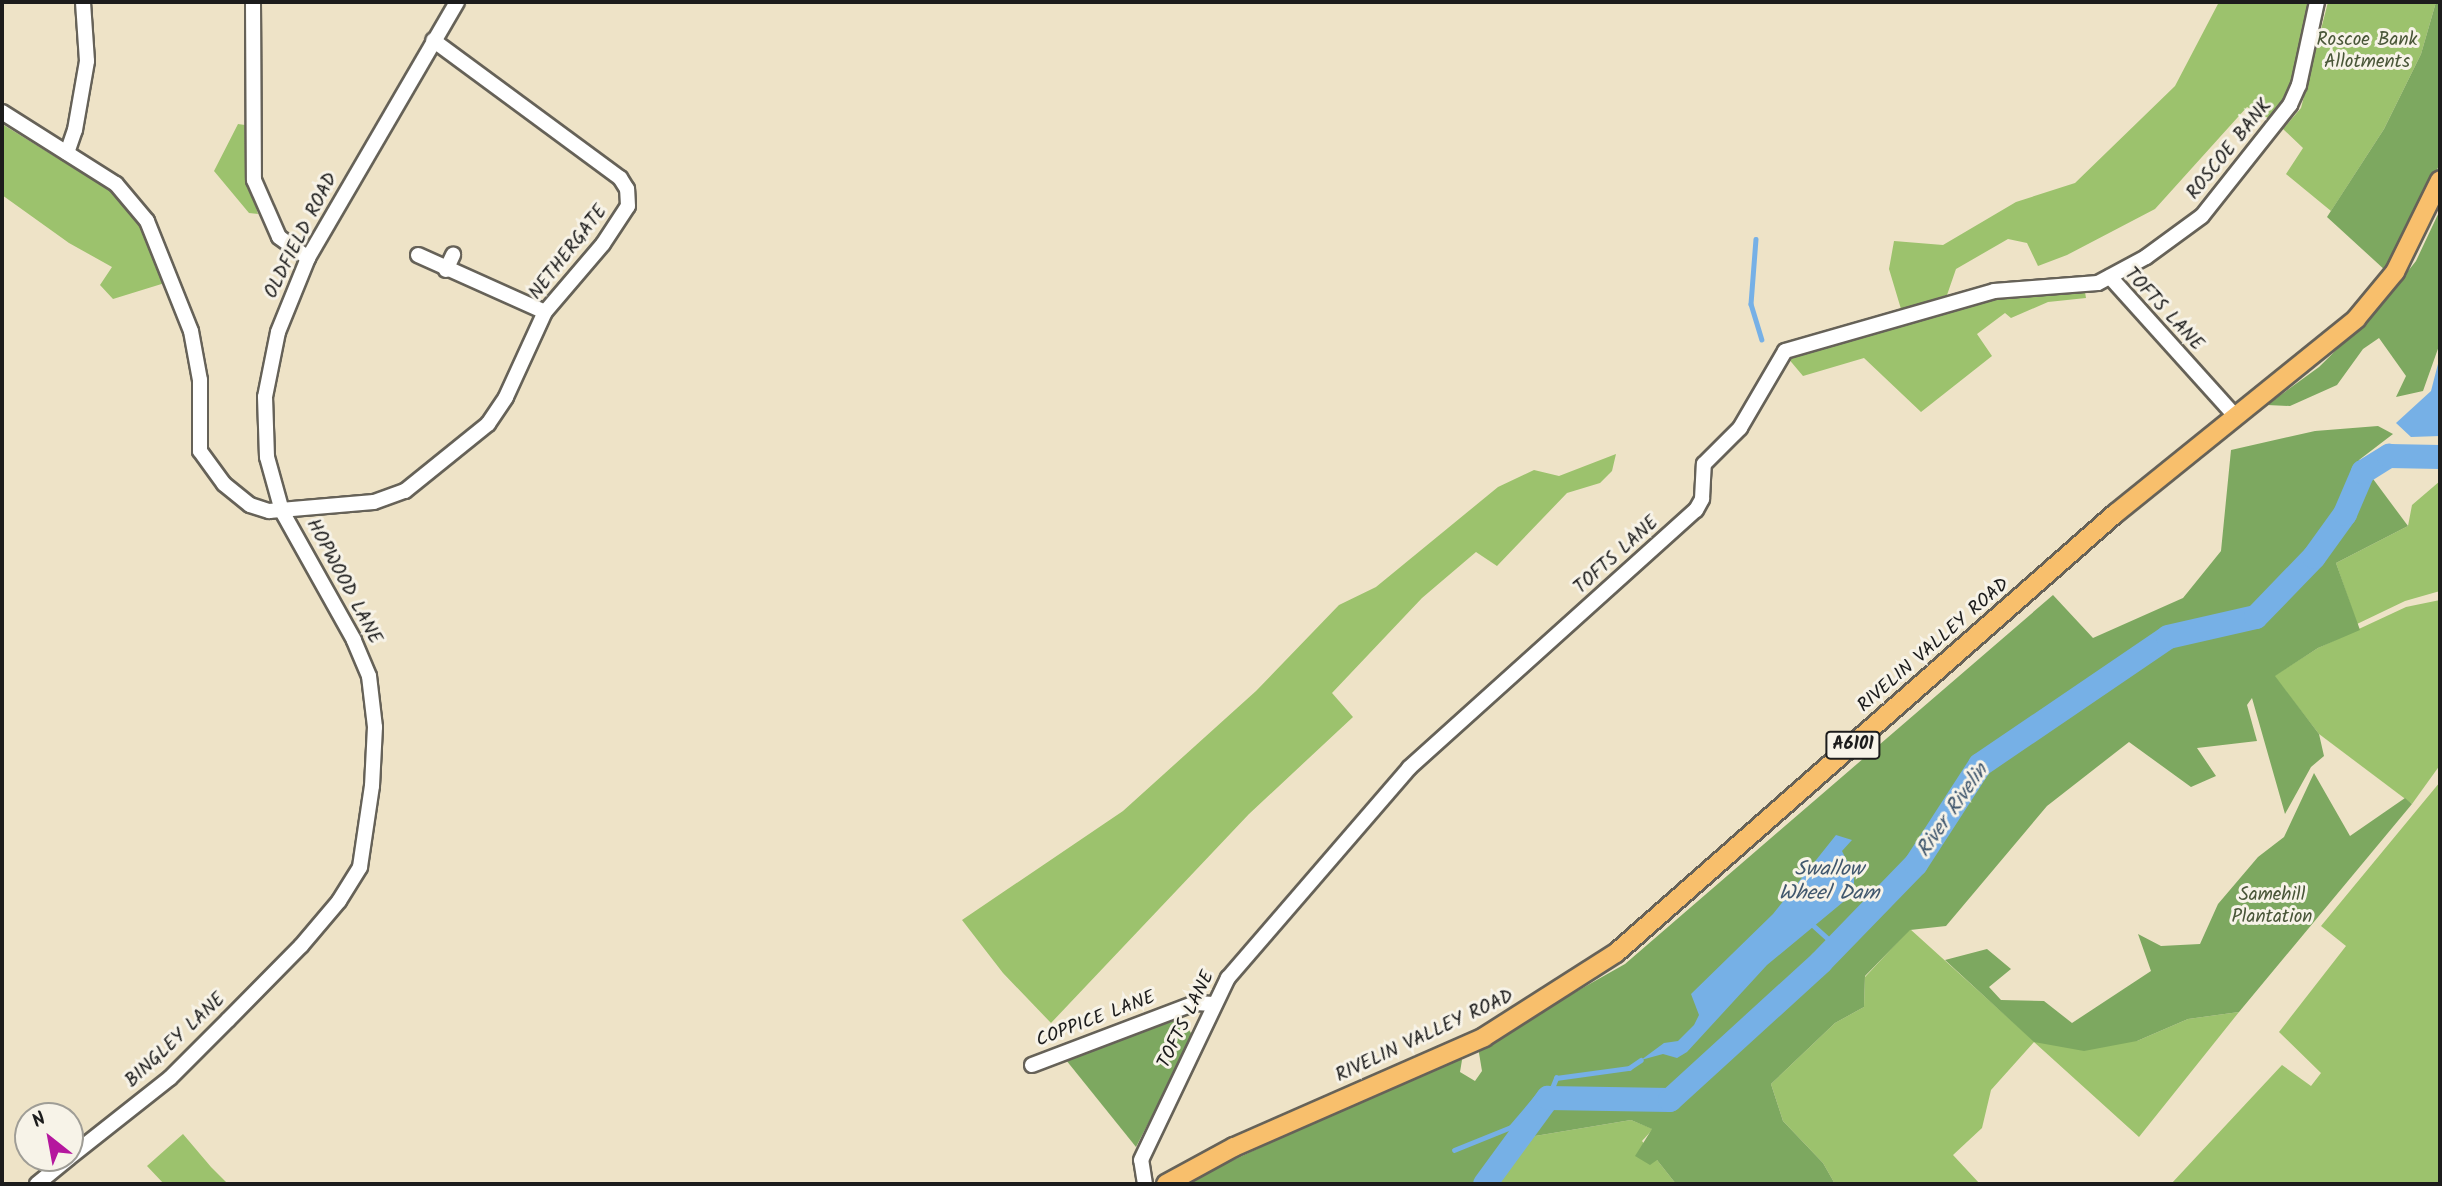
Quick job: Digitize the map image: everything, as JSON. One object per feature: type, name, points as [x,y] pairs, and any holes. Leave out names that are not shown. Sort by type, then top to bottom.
[{"type":"main road","name":"RIVELIN VALLEY ROAD","points":[[1166,1184],[1223,1152],[1484,1037],[1616,953],[2116,513],[2331,342],[2370,304],[2395,272],[2440,180]]},
{"type":"street","points":[[66,153],[75,130],[87,61],[83,2]]},
{"type":"street","points":[[253,2],[254,180],[279,237],[308,258]]},
{"type":"street","name":"OLDFIELD ROAD","points":[[282,511],[267,457],[265,397],[278,332],[308,258],[457,2]]},
{"type":"street","name":"ROSCOE BANK","points":[[2110,277],[2163,246],[2202,216],[2273,130],[2299,85],[2317,2]]},
{"type":"street","name":"NETHERGATE","points":[[2,112],[129,197],[147,221],[168,265],[197,355],[198,435],[206,464],[250,505],[282,511],[374,502],[405,491],[497,413],[545,313],[621,220],[628,206],[627,189],[620,178],[433,40]]},
{"type":"street","points":[[418,255],[545,313]]},
{"type":"street","points":[[446,270],[453,255]]},
{"type":"street","name":"TOFTS LANE","points":[[1145,1184],[1141,1160],[1214,1004],[1245,957],[1409,768],[1696,510],[1702,499],[1704,464],[1740,428],[1785,351],[1994,291],[2084,286],[2110,277],[2236,417]]},
{"type":"street","name":"HOPWOOD LANE","points":[[282,511],[361,655],[375,727],[372,786],[360,867],[339,901],[301,946]]},
{"type":"street","name":"BINGLEY LANE","points":[[84,1146],[170,1078],[301,946]]},
{"type":"street","name":"COPPICE LANE","points":[[1032,1065],[1195,1003],[1214,1004]]},
{"type":"street","name":"BINGLEY LANE","points":[[37,1184],[52,1172]]},
{"type":"green space","points":[[2219,2],[2312,2],[2291,89],[2272,120],[2247,107],[2155,209],[2067,255],[2038,266],[2027,243],[2008,239],[1956,269],[1947,295],[1901,309],[1889,269],[1894,241],[1943,245],[2016,202],[2075,183],[2175,86]]},
{"type":"green space","name":"Roscoe Bank Allotments","points":[[2328,2],[2436,2],[2421,54],[2384,129],[2331,211],[2286,174],[2303,148],[2283,129],[2301,108]]},
{"type":"green space","points":[[2436,2],[2440,2],[2440,162],[2428,195],[2386,271],[2327,217],[2384,129],[2421,54]]},
{"type":"green space","points":[[2,124],[116,194],[146,233],[168,282],[113,299],[100,285],[112,267],[69,243],[2,195]]},
{"type":"green space","points":[[238,124],[245,125],[247,176],[258,214],[249,213],[214,171]]},
{"type":"green space","points":[[2440,210],[2440,343],[2423,391],[2396,397],[2406,376],[2379,338],[2363,349],[2337,385],[2290,406],[2267,405],[2319,367],[2377,310],[2416,261]]},
{"type":"green space","points":[[2085,292],[2086,298],[2048,302],[2011,318],[2005,313],[1977,334],[1992,356],[1921,412],[1864,358],[1803,376],[1787,357],[1999,295]]},
{"type":"green space","points":[[2378,426],[2393,434],[2359,460],[2408,526],[2336,563],[2360,630],[2318,648],[2275,676],[2319,734],[2324,756],[2311,767],[2285,814],[2252,698],[2247,705],[2257,741],[2197,748],[2216,776],[2191,787],[2129,742],[2047,806],[1946,926],[1910,930],[1865,976],[1864,1007],[1835,1023],[1771,1084],[1783,1121],[1823,1163],[1835,1184],[1676,1184],[1657,1160],[1650,1165],[1635,1156],[1652,1129],[1631,1120],[1535,1136],[1493,1184],[1182,1184],[1452,1058],[1462,1060],[1460,1072],[1475,1081],[1482,1071],[1478,1047],[1625,964],[2053,595],[2093,638],[2183,598],[2221,551],[2231,450],[2315,431]]},
{"type":"green space","points":[[1616,454],[1612,471],[1600,483],[1567,493],[1497,566],[1476,552],[1422,598],[1332,693],[1353,717],[1249,814],[1051,1023],[1003,973],[962,920],[1123,811],[1256,691],[1339,605],[1376,587],[1498,487],[1534,470],[1559,476]]},
{"type":"green space","points":[[2440,481],[2440,591],[2405,601],[2357,624],[2336,563],[2408,526],[2412,505]]},
{"type":"green space","points":[[2440,600],[2440,765],[2412,804],[2319,734],[2274,676],[2318,648],[2406,607]]},
{"type":"green space","name":"Samehill Plantation","points":[[2314,773],[2350,836],[2405,798],[2412,804],[2239,1012],[2188,1019],[2137,1041],[2084,1051],[2034,1042],[1945,960],[1987,949],[2011,969],[1989,987],[2001,1000],[2044,1001],[2072,1023],[2151,971],[2138,934],[2161,946],[2200,944],[2218,904],[2258,857],[2284,837]]},
{"type":"green space","points":[[2440,782],[2440,1184],[2171,1184],[2282,1065],[2311,1086],[2321,1073],[2279,1032],[2346,946],[2321,926]]},
{"type":"green space","points":[[1910,929],[2035,1042],[2137,1041],[2188,1019],[2239,1012],[2139,1137],[2034,1042],[1991,1090],[1982,1128],[1953,1155],[1980,1184],[1835,1184],[1823,1163],[1783,1121],[1771,1084],[1835,1023],[1864,1007],[1865,977]]},
{"type":"green space","points":[[1176,1020],[1185,1024],[1193,1036],[1136,1147],[1066,1060]]},
{"type":"green space","points":[[1631,1120],[1653,1129],[1642,1141],[1676,1184],[1501,1184],[1496,1180],[1535,1136]]},
{"type":"green space","points":[[183,1134],[228,1184],[164,1184],[147,1166]]},
{"type":"water","points":[[2440,356],[2440,436],[2411,437],[2396,423],[2431,391]]},
{"type":"water","name":"Swallow Wheel Dam","points":[[1836,835],[1852,840],[1842,851],[1854,875],[1854,893],[1767,965],[1687,1052],[1677,1058],[1663,1054],[1641,1060],[1664,1043],[1678,1041],[1694,1025],[1699,1015],[1691,994],[1773,914]]},
{"type":"waterway","points":[[1756,239],[1751,304],[1762,339]]},
{"type":"waterway","name":"River Rivelin","points":[[1485,1184],[1548,1098],[1670,1100],[1821,962],[1916,864],[1980,765],[2168,637],[2256,617],[2314,557],[2345,514],[2363,472],[2389,456],[2440,457]]},
{"type":"waterway","points":[[1814,926],[1836,946]]},
{"type":"waterway","name":"River Rivelin","points":[[1454,1150],[1511,1127],[1539,1094],[1548,1098],[1556,1078],[1629,1068],[1641,1060]]}]
